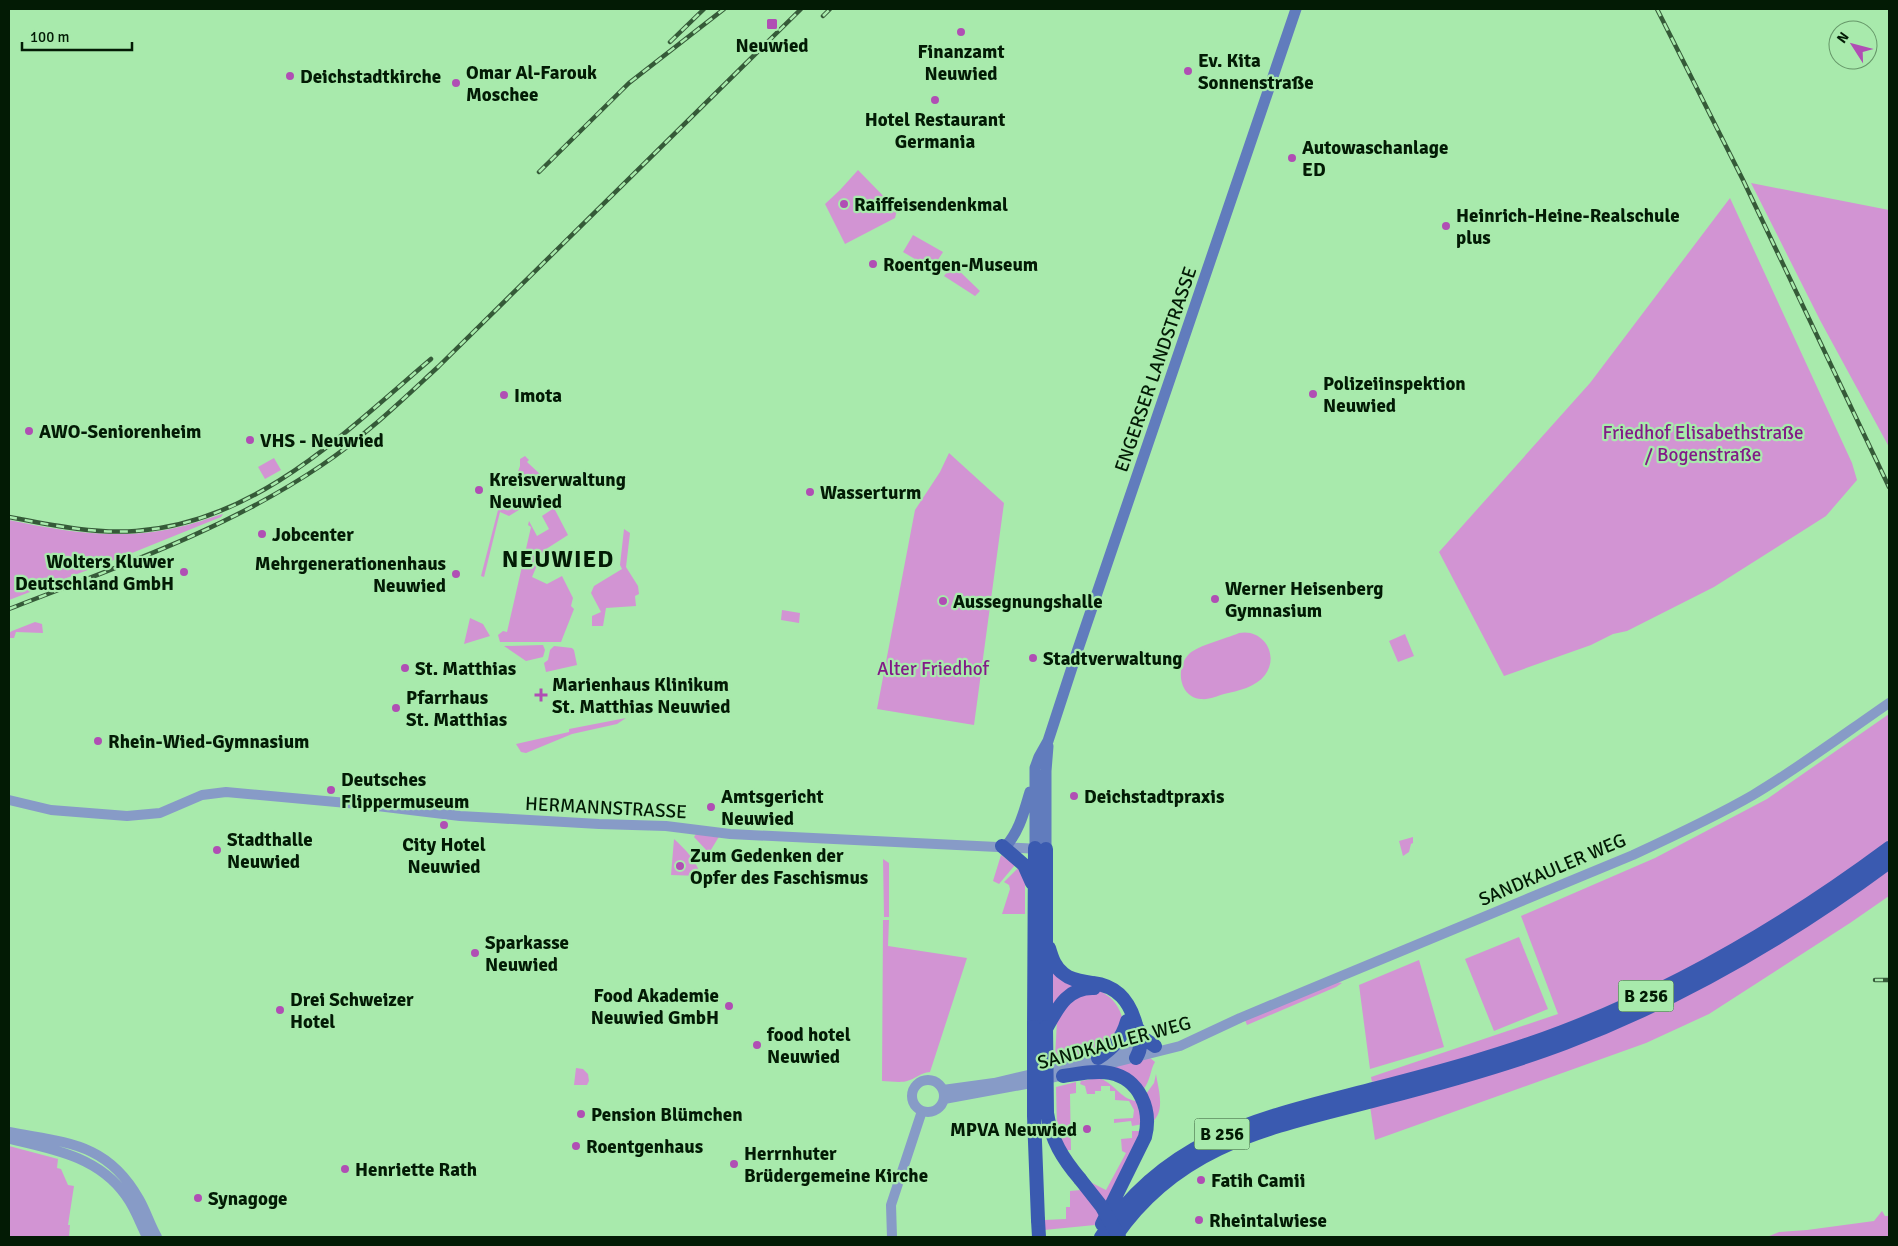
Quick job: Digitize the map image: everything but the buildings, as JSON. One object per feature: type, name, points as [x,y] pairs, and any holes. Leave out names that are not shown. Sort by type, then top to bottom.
[{"type":"highway","points":[[1004,846],[1024,865],[1035,891]]},
{"type":"highway","name":"B 256","points":[[1115,1237],[1127,1221],[1157,1189],[1202,1156],[1237,1140],[1279,1125],[1379,1094],[1560,1033],[1632,1003],[1672,984],[1774,927],[1843,882],[1889,848]]},
{"type":"highway","points":[[1041,849],[1035,891],[1040,1027],[1047,1113],[1051,1134],[1064,1159],[1102,1207],[1119,1237]]},
{"type":"highway","points":[[1039,1237],[1034,1116],[1046,940],[1041,849]]},
{"type":"highway","name":"B 256","points":[[1101,1237],[1124,1207],[1149,1181],[1180,1157],[1197,1147],[1253,1122],[1483,1071],[1564,1044],[1629,1017],[1686,990],[1779,937],[1847,893],[1889,862]]},
{"type":"highway","points":[[1046,940],[1056,966],[1065,975],[1106,986],[1122,996],[1129,1006],[1137,1052]]},
{"type":"highway","points":[[1040,1027],[1064,998],[1078,990],[1088,988],[1104,990],[1116,998],[1132,1025],[1154,1046]]},
{"type":"highway","points":[[1098,1058],[1118,1043],[1132,1025]]},
{"type":"highway","points":[[1063,1076],[1096,1072],[1110,1073],[1126,1080],[1138,1091],[1145,1104],[1148,1122],[1143,1144],[1096,1237]]},
{"type":"main road","name":"ENGERSER LANDSTRASSE","points":[[1041,849],[1034,783],[1034,774],[1039,757],[1048,741],[1296,9]]},
{"type":"main road","name":"ENGERSER LANDSTRASSE","points":[[1041,849],[1048,741]]},
{"type":"main road","points":[[1004,846],[1014,838],[1034,783]]},
{"type":"street","name":"SANDKAULER WEG","points":[[1026,1080],[1098,1058],[1186,1044],[1210,1031],[1571,881],[1693,827],[1753,795],[1797,768],[1889,703]]},
{"type":"street","name":"HERMANNSTRASSE","points":[[37,807],[73,813],[127,816],[155,814],[202,795],[220,792],[306,799],[460,816],[573,823],[666,826],[730,834],[1041,849]]},
{"type":"street","points":[[9,793],[37,807]]},
{"type":"street","points":[[9,800],[37,807]]},
{"type":"street","name":"SANDKAULER WEG","points":[[1026,1080],[1063,1076],[1154,1046],[1210,1031]]},
{"type":"street","points":[[929,1080],[938,1083],[944,1095],[940,1106],[934,1111],[922,1111],[913,1101],[913,1090],[920,1082],[929,1080]]},
{"type":"street","points":[[944,1095],[1026,1080]]},
{"type":"street","points":[[892,1237],[891,1205],[922,1111]]},
{"type":"street","points":[[9,1132],[74,1144],[102,1157],[116,1169],[136,1193],[157,1237]]},
{"type":"street","points":[[9,1139],[76,1156],[101,1170],[126,1196],[147,1237]]},
{"type":"green space","points":[[858,170],[897,210],[895,218],[845,244],[825,204]]},
{"type":"green space","points":[[1751,183],[1889,210],[1889,447],[1821,322]]},
{"type":"green space","name":"Friedhof Elisabethstraße / Bogenstraße","points":[[1730,198],[1852,463],[1857,480],[1826,516],[1714,587],[1627,631],[1613,634],[1591,645],[1504,676],[1439,552],[1590,383]]},
{"type":"green space","points":[[913,235],[943,252],[932,269],[903,252]]},
{"type":"green space","points":[[953,265],[980,291],[975,296],[944,276]]},
{"type":"green space","name":"Alter Friedhof","points":[[949,453],[1004,503],[974,725],[877,709],[915,510],[940,472]]},
{"type":"green space","points":[[525,456],[529,460],[527,462],[541,475],[514,489],[513,486],[520,466],[520,459]]},
{"type":"green space","points":[[274,458],[281,470],[265,479],[258,467]]},
{"type":"green space","points":[[517,498],[522,508],[509,516],[500,512],[484,577],[481,576],[498,510]]},
{"type":"green space","points":[[554,508],[568,535],[543,551],[532,577],[547,584],[562,576],[573,598],[571,606],[574,609],[561,642],[500,642],[498,635],[503,631],[507,632],[531,527],[528,525],[529,521],[537,536],[549,529],[542,516]]},
{"type":"green space","points":[[223,514],[221,517],[127,555],[9,600],[9,520],[73,531],[136,534],[185,526]]},
{"type":"green space","points":[[624,529],[630,533],[626,567],[638,586],[639,594],[635,596],[636,606],[606,608],[603,626],[592,626],[592,616],[601,612],[591,593],[594,586],[622,569],[620,565]]},
{"type":"green space","points":[[782,610],[800,613],[799,623],[781,620]]},
{"type":"green space","points":[[470,618],[483,624],[490,636],[464,644]]},
{"type":"green space","points":[[35,622],[42,624],[43,633],[16,632],[14,638],[9,638],[9,633],[12,631]]},
{"type":"green space","points":[[1239,633],[1255,635],[1267,645],[1271,659],[1265,675],[1257,683],[1246,688],[1210,698],[1201,699],[1188,693],[1184,688],[1181,674],[1182,667],[1189,654],[1206,645]]},
{"type":"green space","points":[[1405,634],[1414,656],[1398,662],[1389,641]]},
{"type":"green space","points":[[543,645],[545,650],[543,657],[526,661],[504,646]]},
{"type":"green space","points":[[554,646],[572,648],[577,665],[546,672],[544,663],[548,660],[550,650]]},
{"type":"green space","points":[[1889,714],[1889,841],[1847,872],[1718,953],[1626,998],[1512,1044],[1434,1067],[1375,1083],[1374,1081],[1372,1082],[1371,1077],[1558,1014],[1521,916],[1655,858],[1767,799]]},
{"type":"green space","points":[[626,718],[617,724],[572,734],[526,753],[521,752],[516,744],[569,732],[569,729]]},
{"type":"green space","points":[[696,834],[720,835],[709,853],[694,837]]},
{"type":"green space","points":[[1413,837],[1413,843],[1409,852],[1403,856],[1399,841]]},
{"type":"green space","points":[[674,839],[690,856],[701,876],[671,875]]},
{"type":"green space","points":[[1001,855],[1015,865],[999,884],[993,881]]},
{"type":"green space","points":[[883,859],[889,863],[889,917],[884,917]]},
{"type":"green space","points":[[1021,865],[1025,884],[1025,914],[1002,914],[1010,889],[1009,885],[1004,882]]},
{"type":"green space","points":[[1889,868],[1889,896],[1709,1014],[1646,1043],[1375,1140],[1370,1106],[1465,1080]]},
{"type":"green space","points":[[883,920],[889,920],[888,946],[967,958],[930,1072],[904,1082],[882,1081]]},
{"type":"green space","points":[[1519,937],[1548,1009],[1494,1031],[1465,959]]},
{"type":"green space","points":[[1419,960],[1444,1047],[1370,1069],[1359,985]]},
{"type":"green space","points":[[1052,966],[1079,984],[1053,1012]]},
{"type":"green space","points":[[1337,982],[1342,983],[1247,1025],[1245,1020]]},
{"type":"green space","points":[[1100,991],[1113,1000],[1121,1014],[1122,1024],[1119,1033],[1104,1048],[1062,1064],[1055,1057],[1057,1021],[1074,995]]},
{"type":"green space","points":[[1149,1057],[1155,1062],[1148,1083],[1143,1090],[1104,1069]]},
{"type":"green space","points":[[576,1068],[583,1069],[588,1074],[589,1081],[587,1085],[574,1085]]},
{"type":"green space","points":[[1156,1074],[1160,1106],[1159,1112],[1152,1122],[1146,1094],[1154,1083]]},
{"type":"green space","points":[[1098,1078],[1104,1080],[1130,1100],[1136,1101],[1143,1124],[1132,1126],[1131,1121],[1114,1123],[1114,1119],[1133,1118],[1134,1110],[1129,1101],[1115,1100],[1115,1091],[1110,1091],[1110,1086],[1101,1086],[1101,1091],[1095,1091],[1095,1094],[1087,1094],[1085,1086],[1080,1084],[1081,1081]]},
{"type":"green space","points":[[1076,1082],[1076,1093],[1070,1094],[1071,1150],[1065,1150],[1057,1129],[1056,1087]]},
{"type":"green space","points":[[1132,1131],[1142,1131],[1106,1204],[1088,1181],[1106,1190],[1126,1153],[1122,1151],[1121,1139],[1132,1138]]},
{"type":"green space","points":[[9,1146],[58,1159],[57,1168],[61,1169],[68,1185],[74,1186],[68,1225],[70,1225],[69,1237],[9,1237]]},
{"type":"green space","points":[[1081,1190],[1101,1214],[1095,1225],[1044,1230],[1044,1220],[1066,1219],[1066,1207],[1070,1207],[1070,1191]]},
{"type":"green space","points":[[1882,1211],[1885,1216],[1889,1216],[1889,1237],[1767,1237],[1779,1232],[1874,1221]]},
{"type":"railway","points":[[670,42],[704,9]]},
{"type":"railway","points":[[539,172],[629,83],[724,9]]},
{"type":"railway","points":[[9,609],[170,546],[209,528],[285,488],[353,443],[438,367],[801,9]]},
{"type":"railway","points":[[823,16],[830,9]]},
{"type":"railway","points":[[1657,9],[1743,180],[1889,487]]},
{"type":"railway","points":[[9,517],[72,528],[120,532],[180,524],[221,511],[260,492],[331,444],[431,359]]},
{"type":"railway","points":[[1875,980],[1889,980]]},
{"type":"place","name":"Neuwied","points":[[772,24]]},
{"type":"place","name":"Finanzamt Neuwied","points":[[961,32]]},
{"type":"place","name":"Ev. Kita Sonnenstraße","points":[[1188,71]]},
{"type":"place","name":"Deichstadtkirche","points":[[290,76]]},
{"type":"place","name":"Omar Al-Farouk Moschee","points":[[456,83]]},
{"type":"place","name":"Hotel Restaurant Germania","points":[[935,100]]},
{"type":"place","name":"Autowaschanlage ED","points":[[1292,158]]},
{"type":"place","name":"Raiffeisendenkmal","points":[[844,204]]},
{"type":"place","name":"Heinrich-Heine-Realschule plus","points":[[1446,226]]},
{"type":"place","name":"Roentgen-Museum","points":[[873,264]]},
{"type":"place","name":"Polizeiinspektion Neuwied","points":[[1313,394]]},
{"type":"place","name":"Imota","points":[[504,395]]},
{"type":"place","name":"AWO-Seniorenheim","points":[[29,431]]},
{"type":"place","name":"VHS - Neuwied","points":[[250,440]]},
{"type":"place","name":"Kreisverwaltung Neuwied","points":[[479,490]]},
{"type":"place","name":"Wasserturm","points":[[810,492]]},
{"type":"place","name":"Jobcenter","points":[[262,534]]},
{"type":"place","name":"Wolters Kluwer Deutschland GmbH","points":[[184,572]]},
{"type":"place","name":"Mehrgenerationenhaus Neuwied","points":[[456,574]]},
{"type":"place","name":"Werner Heisenberg Gymnasium","points":[[1215,599]]},
{"type":"place","name":"Aussegnungshalle","points":[[943,601]]},
{"type":"place","name":"Stadtverwaltung","points":[[1033,658]]},
{"type":"place","name":"St. Matthias","points":[[405,668]]},
{"type":"place","name":"Marienhaus Klinikum St. Matthias Neuwied","points":[[541,695]]},
{"type":"place","name":"Pfarrhaus St. Matthias","points":[[396,708]]},
{"type":"place","name":"Rhein-Wied-Gymnasium","points":[[98,741]]},
{"type":"place","name":"Deutsches Flippermuseum","points":[[331,790]]},
{"type":"place","name":"Deichstadtpraxis","points":[[1074,796]]},
{"type":"place","name":"Amtsgericht Neuwied","points":[[711,807]]},
{"type":"place","name":"City Hotel Neuwied","points":[[444,825]]},
{"type":"place","name":"Stadthalle Neuwied","points":[[217,850]]},
{"type":"place","name":"Zum Gedenken der Opfer des Faschismus","points":[[680,866]]},
{"type":"place","name":"Sparkasse Neuwied","points":[[475,953]]},
{"type":"place","name":"Food Akademie Neuwied GmbH","points":[[729,1006]]},
{"type":"place","name":"Drei Schweizer Hotel","points":[[280,1010]]},
{"type":"place","name":"food hotel Neuwied","points":[[757,1045]]},
{"type":"place","name":"Pension Blümchen","points":[[581,1114]]},
{"type":"place","name":"MPVA Neuwied","points":[[1087,1129]]},
{"type":"place","name":"Roentgenhaus","points":[[576,1146]]},
{"type":"place","name":"Herrnhuter Brüdergemeine Kirche","points":[[734,1164]]},
{"type":"place","name":"Henriette Rath","points":[[345,1169]]},
{"type":"place","name":"Fatih Camii","points":[[1201,1180]]},
{"type":"place","name":"Synagoge","points":[[198,1198]]},
{"type":"place","name":"Rheintalwiese","points":[[1199,1220]]},
{"type":"district","name":"NEUWIED","points":[[558,559]]}]
